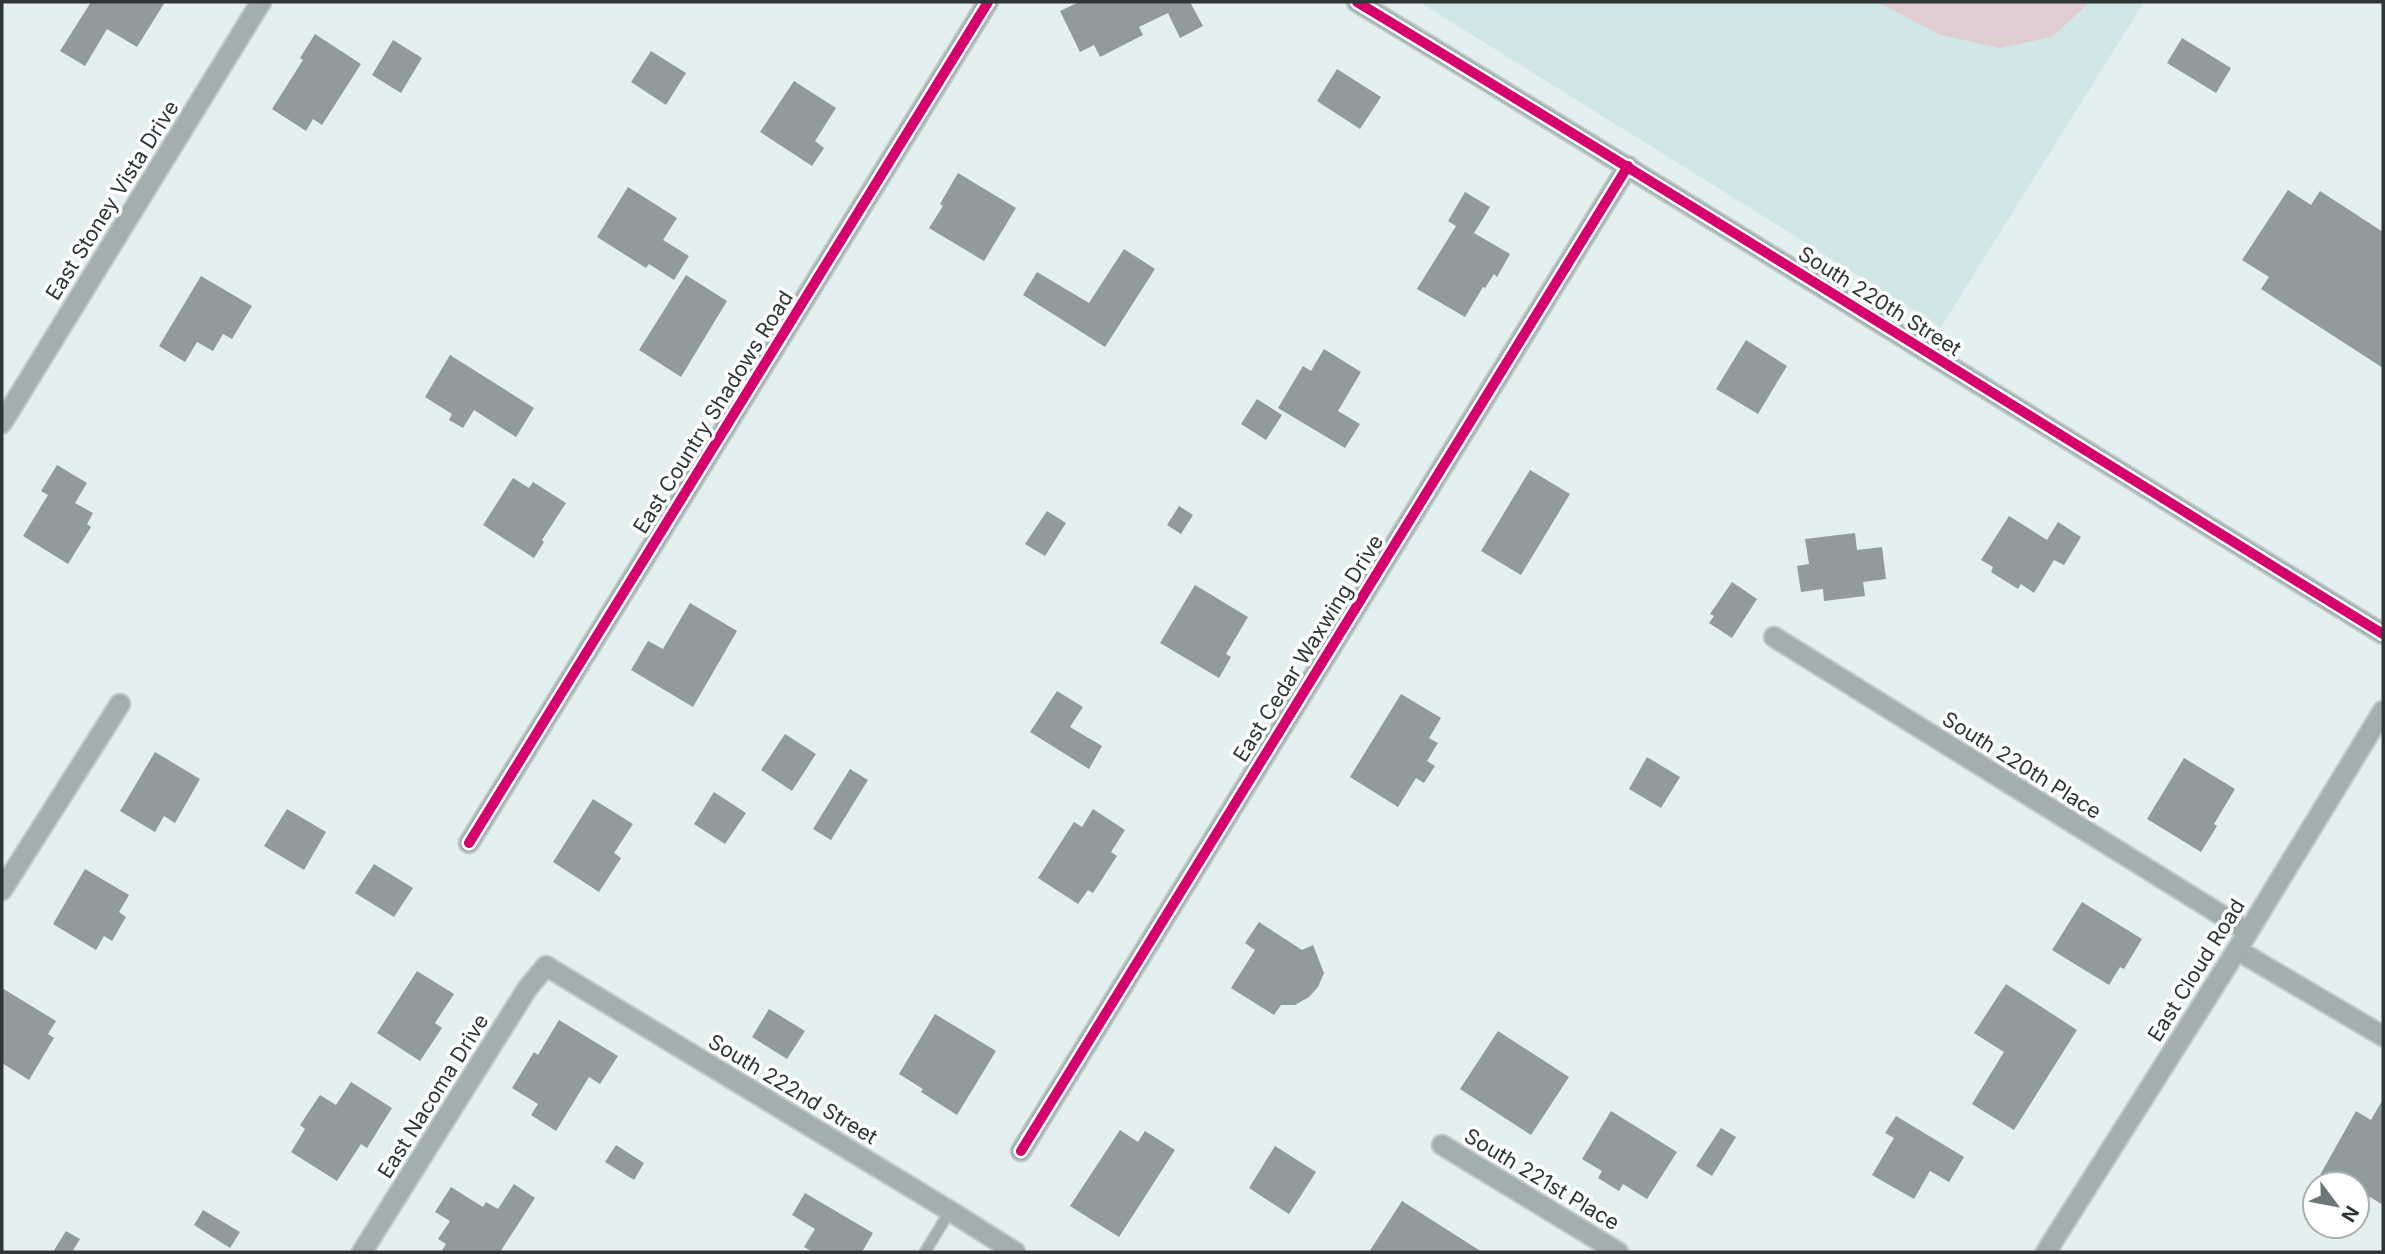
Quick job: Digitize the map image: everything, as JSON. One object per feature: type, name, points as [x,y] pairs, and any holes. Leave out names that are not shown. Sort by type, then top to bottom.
[{"type":"street","name":"East Stoney Vista Drive","points":[[2,423],[261,2]]},
{"type":"street","name":"East Country Shadows Road","points":[[469,844],[988,2]]},
{"type":"street","name":"South 220th Street","points":[[1357,2],[1628,166],[2383,634]]},
{"type":"street","name":"East Cedar Waxwing Drive","points":[[1021,1151],[1628,166]]},
{"type":"street","name":"South 220th Place","points":[[1774,637],[2247,931]]},
{"type":"street","points":[[2,890],[120,705]]},
{"type":"street","name":"East Cloud Road","points":[[2046,1252],[2237,950],[2383,711]]},
{"type":"street","points":[[2237,950],[2383,1036]]},
{"type":"street","name":"South 222nd Street","points":[[546,967],[1015,1252]]},
{"type":"street","name":"East Nacoma Drive","points":[[362,1252],[527,989],[546,967]]},
{"type":"street","name":"South 221st Place","points":[[1442,1145],[1618,1252]]},
{"type":"lane","points":[[925,1252],[950,1211]]},
{"type":"shaded area","points":[[1419,2],[2144,2],[1941,327]]},
{"type":"shaded area","points":[[1877,2],[2090,2],[2052,37],[2000,48],[1941,35]]},
{"type":"building","points":[[91,2],[165,2],[137,47],[107,29],[85,66],[60,51]]},
{"type":"building","points":[[1079,2],[1190,2],[1203,26],[1180,38],[1168,13],[1139,27],[1143,35],[1100,57],[1094,45],[1080,52],[1060,11]]},
{"type":"building","points":[[315,34],[361,64],[322,125],[313,119],[306,131],[272,109],[303,60],[300,58]]},
{"type":"building","points":[[2182,38],[2231,68],[2216,93],[2167,63]]},
{"type":"building","points":[[393,40],[422,58],[401,93],[372,75]]},
{"type":"building","points":[[651,51],[686,73],[666,105],[631,82]]},
{"type":"building","points":[[1337,69],[1381,97],[1360,129],[1317,101]]},
{"type":"building","points":[[794,81],[836,108],[815,141],[824,148],[812,166],[760,132]]},
{"type":"building","points":[[958,173],[1016,208],[984,261],[929,228],[943,206],[940,204]]},
{"type":"building","points":[[628,187],[677,218],[663,240],[689,256],[674,280],[649,264],[646,268],[597,237]]},
{"type":"building","points":[[2288,190],[2311,205],[2320,191],[2383,232],[2383,368],[2261,289],[2269,277],[2242,260]]},
{"type":"building","points":[[1465,192],[1490,207],[1474,233],[1510,254],[1497,277],[1494,274],[1485,288],[1483,287],[1465,317],[1417,289],[1456,226],[1448,221]]},
{"type":"building","points":[[1124,249],[1155,269],[1105,347],[1023,295],[1037,272],[1089,303]]},
{"type":"building","points":[[686,275],[727,301],[681,377],[639,350]]},
{"type":"building","points":[[201,276],[252,306],[232,339],[223,334],[213,351],[197,342],[185,362],[159,346]]},
{"type":"building","points":[[1746,340],[1787,366],[1758,414],[1716,389]]},
{"type":"building","points":[[1324,349],[1361,372],[1338,411],[1360,424],[1345,448],[1278,408],[1303,366],[1311,371]]},
{"type":"building","points":[[450,355],[534,408],[516,437],[474,410],[463,428],[449,420],[452,414],[425,397]]},
{"type":"building","points":[[1257,399],[1282,415],[1266,440],[1241,424]]},
{"type":"building","points":[[57,465],[87,483],[75,503],[93,513],[87,524],[91,527],[68,564],[23,536],[48,495],[41,491]]},
{"type":"building","points":[[1530,470],[1570,494],[1521,575],[1481,551]]},
{"type":"building","points":[[513,478],[529,488],[533,482],[566,503],[542,540],[544,542],[534,558],[483,525]]},
{"type":"building","points":[[1179,506],[1193,515],[1181,534],[1167,525]]},
{"type":"building","points":[[1047,511],[1066,523],[1045,556],[1025,544]]},
{"type":"building","points":[[2009,516],[2047,540],[2058,522],[2081,537],[2064,565],[2054,560],[2034,593],[2021,584],[2018,589],[1991,572],[1993,567],[1981,560]]},
{"type":"building","points":[[1855,533],[1857,550],[1882,547],[1886,579],[1863,582],[1865,596],[1824,601],[1823,589],[1801,592],[1797,566],[1809,564],[1805,539]]},
{"type":"building","points":[[1732,582],[1757,599],[1732,638],[1709,623],[1714,616],[1710,614]]},
{"type":"building","points":[[1195,585],[1248,617],[1226,654],[1231,657],[1219,678],[1160,643]]},
{"type":"building","points":[[690,603],[737,631],[693,707],[631,670],[648,641],[663,649]]},
{"type":"building","points":[[1057,691],[1083,707],[1070,727],[1102,746],[1089,769],[1030,732]]},
{"type":"building","points":[[1401,694],[1441,718],[1429,738],[1438,743],[1427,761],[1435,766],[1424,783],[1416,778],[1398,807],[1350,777]]},
{"type":"building","points":[[785,734],[816,754],[792,791],[761,770]]},
{"type":"building","points":[[155,752],[200,779],[175,823],[164,816],[155,832],[120,811]]},
{"type":"building","points":[[1647,757],[1680,777],[1661,808],[1629,789]]},
{"type":"building","points":[[2184,758],[2235,789],[2201,852],[2147,819]]},
{"type":"building","points":[[850,769],[868,780],[831,840],[813,829]]},
{"type":"building","points":[[714,792],[746,813],[725,844],[694,824]]},
{"type":"building","points":[[593,799],[633,824],[614,853],[621,858],[599,892],[553,862]]},
{"type":"building","points":[[287,809],[326,832],[304,870],[264,846]]},
{"type":"building","points":[[1093,809],[1125,830],[1111,852],[1117,856],[1093,893],[1088,890],[1078,904],[1038,878],[1074,822],[1082,827]]},
{"type":"building","points":[[374,864],[413,888],[394,917],[355,893]]},
{"type":"building","points":[[85,869],[129,895],[119,912],[126,917],[112,941],[104,936],[96,950],[53,924]]},
{"type":"building","points":[[2082,902],[2142,939],[2124,969],[2120,967],[2109,985],[2052,950]]},
{"type":"building","points":[[1259,922],[1302,950],[1313,945],[1324,973],[1318,987],[1309,997],[1295,1005],[1281,1005],[1274,1015],[1231,988],[1255,950],[1245,943]]},
{"type":"building","points":[[417,971],[454,994],[435,1023],[442,1028],[420,1061],[377,1033]]},
{"type":"building","points":[[2006,984],[2077,1030],[2014,1130],[1972,1104],[2004,1052],[1974,1033]]},
{"type":"building","points":[[2,988],[56,1021],[48,1034],[54,1038],[29,1080],[2,1063]]},
{"type":"building","points":[[769,1009],[805,1031],[787,1059],[752,1037]]},
{"type":"building","points":[[935,1014],[996,1051],[957,1115],[899,1074]]},
{"type":"building","points":[[559,1020],[618,1056],[600,1084],[589,1077],[556,1131],[531,1115],[538,1104],[512,1088],[534,1052],[538,1055]]},
{"type":"building","points":[[1498,1031],[1569,1077],[1531,1135],[1460,1089]]},
{"type":"building","points":[[351,1082],[392,1108],[367,1148],[361,1144],[337,1181],[291,1152],[305,1129],[300,1125],[320,1095],[336,1105]]},
{"type":"building","points":[[2383,1099],[2383,1205],[2371,1198],[2371,1170],[2323,1170],[2356,1111],[2371,1120]]},
{"type":"building","points":[[1611,1111],[1677,1152],[1647,1199],[1623,1184],[1619,1191],[1598,1178],[1602,1171],[1582,1159]]},
{"type":"building","points":[[1896,1116],[1964,1157],[1949,1182],[1930,1171],[1914,1199],[1872,1175],[1894,1138],[1885,1133]]},
{"type":"building","points":[[1721,1128],[1736,1137],[1712,1176],[1696,1166]]},
{"type":"building","points":[[1120,1130],[1138,1142],[1145,1131],[1175,1150],[1119,1237],[1070,1206]]},
{"type":"building","points":[[616,1145],[644,1163],[634,1180],[605,1162]]},
{"type":"building","points":[[1275,1146],[1316,1172],[1289,1214],[1249,1188]]},
{"type":"building","points":[[514,1184],[535,1198],[500,1252],[441,1252],[446,1244],[438,1239],[450,1221],[435,1212],[451,1187],[483,1207],[486,1202],[498,1209]]},
{"type":"building","points":[[805,1193],[873,1233],[862,1252],[813,1252],[804,1247],[815,1229],[792,1215]]},
{"type":"building","points":[[1402,1201],[1482,1252],[1369,1252]]},
{"type":"building","points":[[203,1210],[240,1232],[230,1248],[194,1225]]},
{"type":"building","points":[[66,1231],[80,1239],[72,1252],[53,1252]]},
{"type":"cycle path","points":[[469,843],[988,2]]},
{"type":"cycle path","points":[[1357,2],[2383,634]]},
{"type":"cycle path","points":[[1021,1151],[1628,166]]}]
